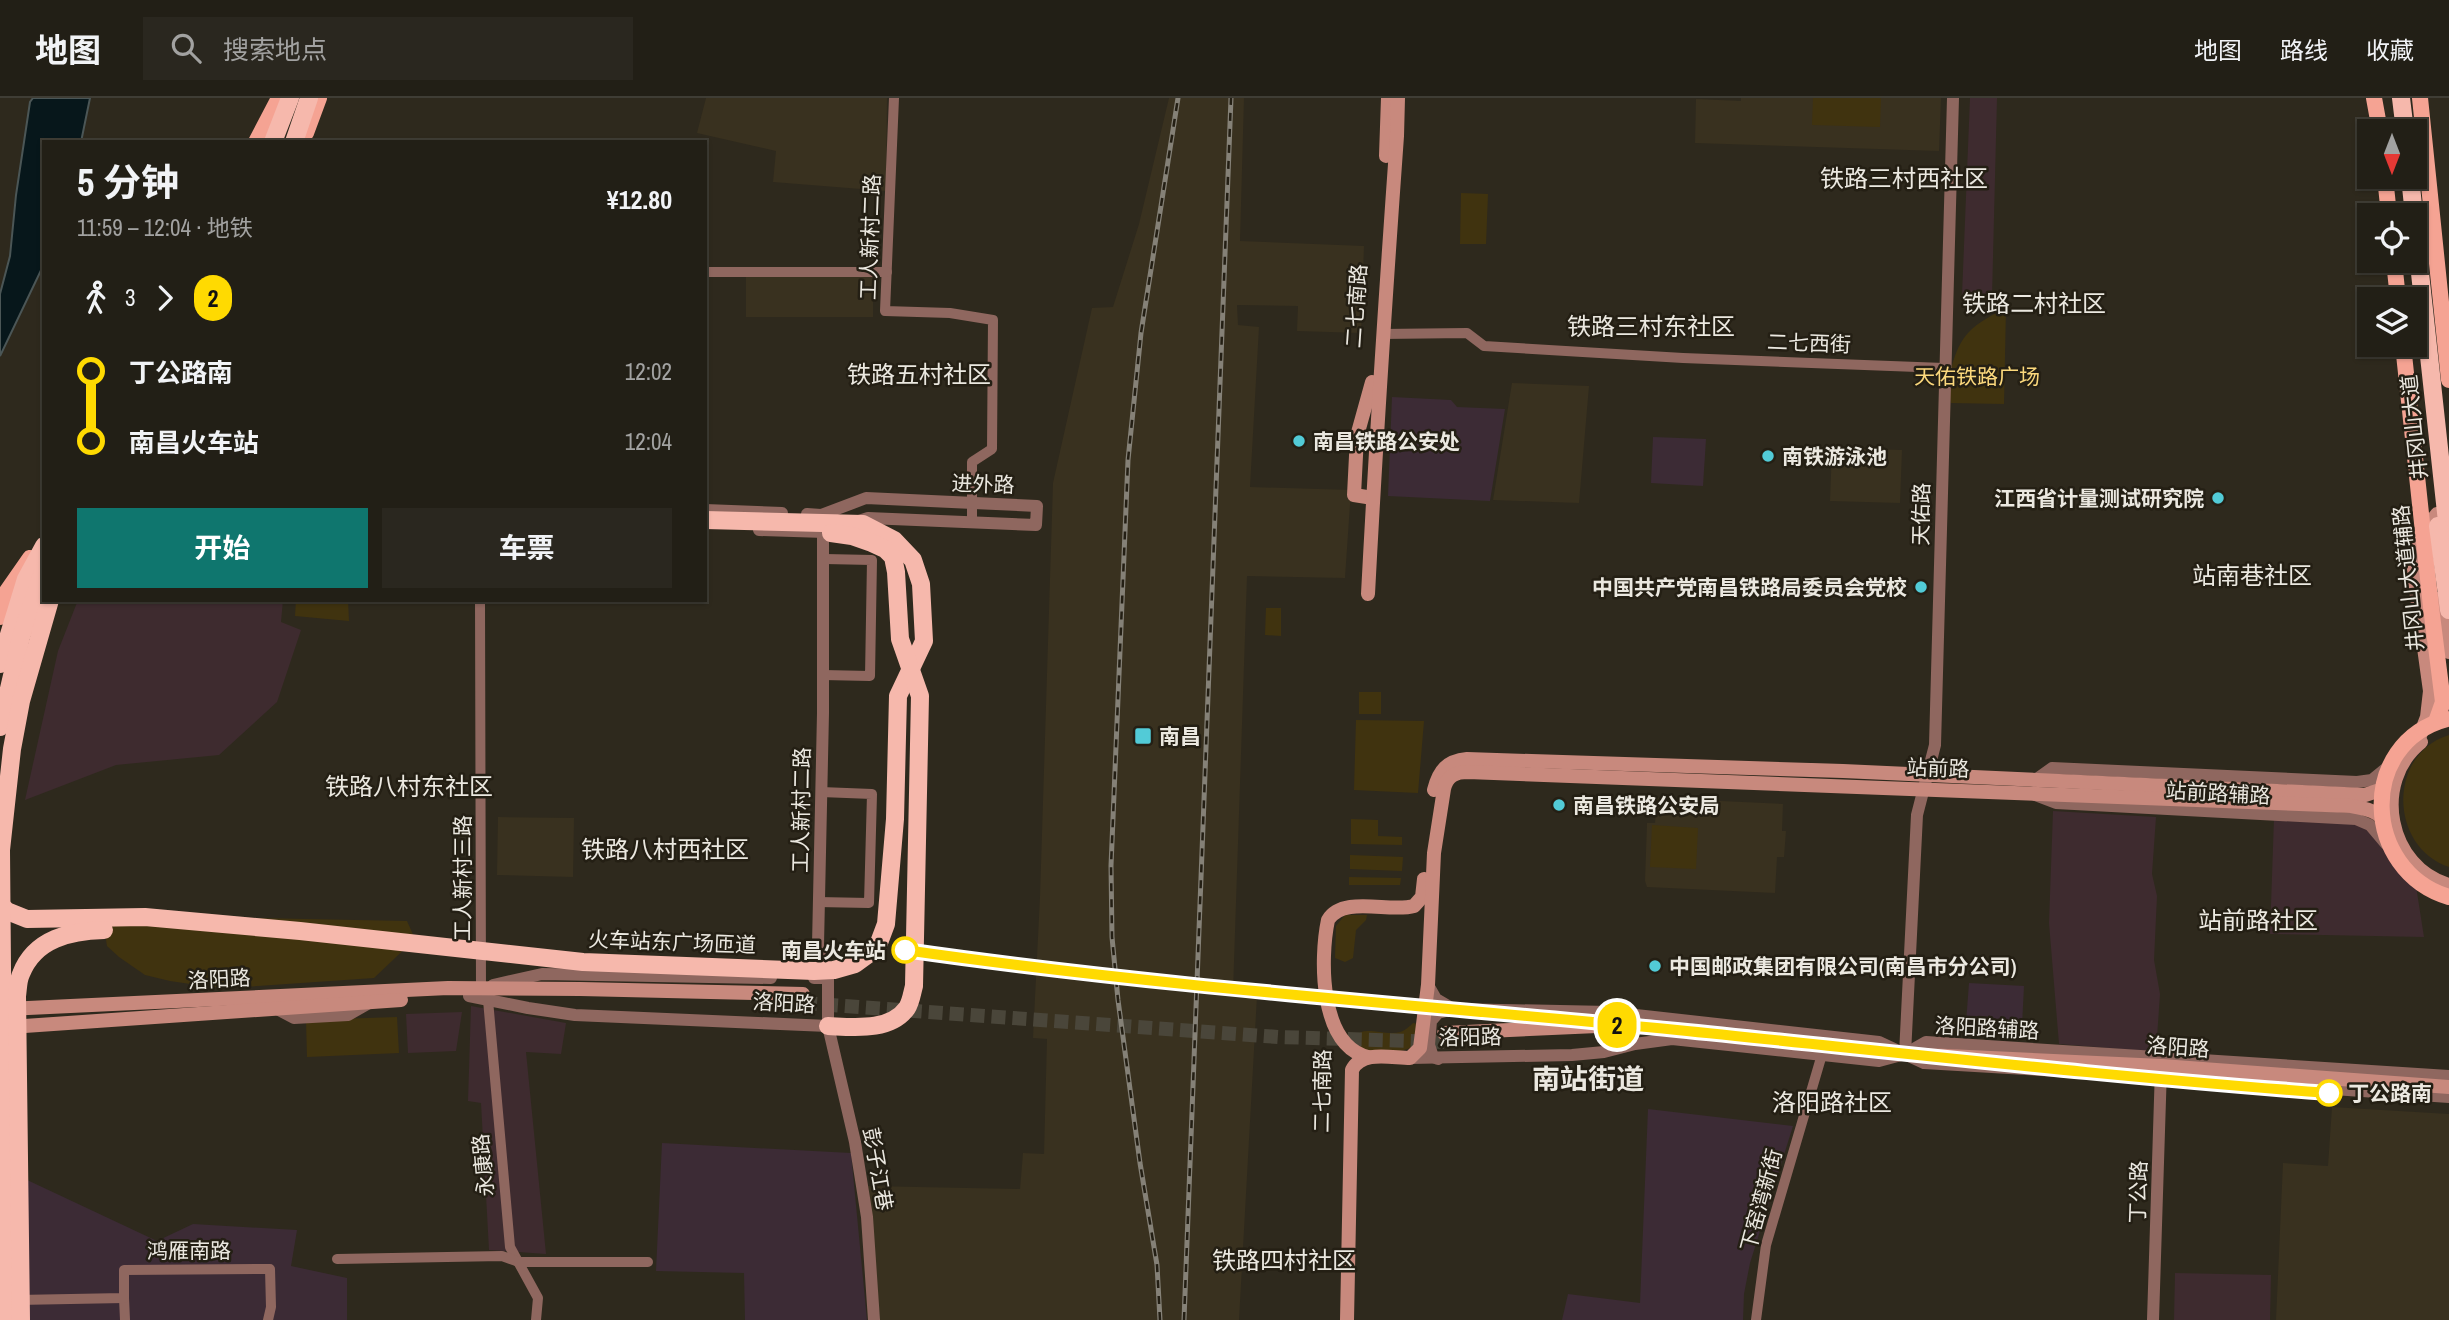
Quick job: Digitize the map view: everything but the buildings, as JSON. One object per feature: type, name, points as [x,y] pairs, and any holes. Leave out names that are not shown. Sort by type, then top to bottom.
[{"type":"highway","points":[[274,140],[290,98]]},
{"type":"highway","points":[[295,140],[309,98]]},
{"type":"highway","points":[[2390,98],[2394,119]]},
{"type":"highway","points":[[2400,98],[2409,119]]},
{"type":"highway","name":"井冈山大道","points":[[2420,273],[2444,514],[2449,610]]},
{"type":"highway","name":"井冈山大道","points":[[2422,357],[2449,540]]},
{"type":"highway","name":"火车站东广场匝道","points":[[0,904],[7,911],[27,919],[145,917],[300,930],[583,962],[814,971],[834,970],[855,964],[877,948],[886,924],[895,819],[898,696],[923,641],[921,584],[913,560],[894,540],[863,524],[707,520]]},
{"type":"highway","points":[[823,524],[886,549],[893,557],[897,572],[900,639],[920,696],[914,986],[907,1007],[894,1021],[865,1027],[828,1027]]},
{"type":"highway","points":[[0,664],[26,579],[42,551]]},
{"type":"highway","points":[[0,727],[21,637],[42,575]]},
{"type":"highway","points":[[8,1320],[1,850],[12,749],[21,701],[49,602]]},
{"type":"highway","name":"火车站东广场匝道","points":[[21,1320],[17,996],[21,973],[35,952],[56,936],[80,930],[300,930]]},
{"type":"main road","points":[[258,140],[276,98]]},
{"type":"main road","points":[[303,140],[319,98]]},
{"type":"main road","points":[[312,140],[325,98]]},
{"type":"main road","name":"二七南路","points":[[1373,498],[1354,495],[1357,436],[1371,391],[1388,98]]},
{"type":"main road","name":"二七南路","points":[[1368,594],[1378,436],[1378,387],[1398,98]]},
{"type":"main road","points":[[2376,98],[2379,119]]},
{"type":"main road","points":[[2390,98],[2400,98]]},
{"type":"main road","points":[[2414,119],[2417,98]]},
{"type":"main road","points":[[2426,189],[2443,273],[2449,380]]},
{"type":"main road","name":"井冈山大道辅路","points":[[2404,357],[2446,723]]},
{"type":"main road","points":[[2416,746],[2427,718],[2430,691],[2412,561],[2417,538],[2444,514]]},
{"type":"main road","points":[[0,617],[7,591],[42,542]]},
{"type":"main road","points":[[0,687],[42,558]]},
{"type":"main road","points":[[2430,578],[2441,602],[2449,652]]},
{"type":"main road","points":[[8,1320],[10,1300],[4,1027],[8,818],[29,703],[57,602]]},
{"type":"main road","points":[[2393,842],[2391,807],[2395,780],[2403,763],[2416,746],[2446,723]]},
{"type":"main road","points":[[2446,723],[2421,730],[2404,745],[2391,764],[2383,785],[2381,807],[2383,829],[2412,876],[2447,896]]},
{"type":"main road","name":"二七南路","points":[[1338,1320],[1345,1041],[1333,1023],[1326,1003],[1328,920],[1333,913],[1346,908],[1406,908],[1418,904],[1423,893],[1428,831],[1437,780],[1442,769],[1450,762],[1468,766]]},
{"type":"main road","points":[[1345,1041],[1355,1052],[1368,1057],[1410,1058],[1420,1048],[1428,985],[1434,853],[1442,797],[1445,783],[1450,776],[1468,766]]},
{"type":"main road","name":"站前路","points":[[1468,766],[1924,782],[2351,806],[2370,809],[2381,815],[2393,842]]},
{"type":"main road","name":"站前路","points":[[2033,787],[2365,795],[2380,790],[2395,780]]},
{"type":"main road","points":[[2393,842],[2404,850],[2420,870],[2440,882],[2447,896]]},
{"type":"main road","name":"洛阳路","points":[[4,1027],[479,994]]},
{"type":"main road","name":"洛阳路","points":[[4,1009],[479,994],[803,998]]},
{"type":"main road","name":"洛阳路","points":[[1905,1054],[1879,1056],[1822,1053],[1674,1034],[1444,1038],[1597,1026],[1643,1026],[1905,1054],[2449,1087]]},
{"type":"main road","name":"二七南路","points":[[1347,1320],[1350,1079],[1356,1063],[1368,1057]]},
{"type":"street","name":"工人新村二路","points":[[894,98],[885,311],[950,313],[993,320],[992,449],[972,462],[972,521]]},
{"type":"street","name":"天佑路","points":[[1905,1054],[1917,815],[1935,744],[1953,98]]},
{"type":"street","points":[[707,272],[887,272]]},
{"type":"street","name":"二七西街","points":[[1382,334],[1466,333],[1484,345],[1697,358],[1944,368]]},
{"type":"street","name":"进外路","points":[[707,510],[823,524],[866,498],[1037,506],[1036,525],[868,518],[823,524],[707,528]]},
{"type":"street","name":"工人新村二路","points":[[823,524],[824,676],[818,945],[828,978]]},
{"type":"street","points":[[824,676],[870,676],[872,559],[825,559]]},
{"type":"street","name":"工人新村三路","points":[[479,994],[480,602]]},
{"type":"street","name":"站前路辅路","points":[[2033,787],[2052,768],[2357,782],[2372,780],[2391,764]]},
{"type":"street","points":[[818,902],[869,904],[872,794],[821,792]]},
{"type":"street","name":"洛阳路","points":[[542,974],[828,978],[828,1027],[575,1015],[527,1008],[479,994],[542,974]]},
{"type":"street","name":"洛阳路","points":[[1428,985],[1436,999],[1453,1009],[1609,1012],[1879,1042],[1905,1054]]},
{"type":"street","name":"永康路","points":[[479,994],[510,1247],[538,1298],[536,1320]]},
{"type":"street","points":[[1438,1059],[1433,1057],[1429,1049],[1431,1021],[1438,1013],[1453,1009]]},
{"type":"street","name":"彭子江巷","points":[[828,1027],[858,1161],[867,1217],[874,1320]]},
{"type":"street","name":"洛阳路","points":[[1410,1058],[1604,1052],[1672,1039],[1822,1053]]},
{"type":"street","name":"洛阳路辅路","points":[[1905,1054],[1926,1042],[2449,1076]]},
{"type":"street","name":"下窑湾新街","points":[[1756,1320],[1766,1245],[1822,1053]]},
{"type":"street","points":[[2161,1071],[2449,1097]]},
{"type":"street","name":"丁公路","points":[[2153,1320],[2161,1071]]},
{"type":"street","points":[[337,1259],[502,1256],[519,1262],[648,1262]]},
{"type":"street","name":"鸿雁南路","points":[[124,1298],[124,1270],[270,1269],[271,1307],[268,1320]]},
{"type":"street","points":[[10,1300],[124,1298],[125,1320]]},
{"type":"shaded area","points":[[33,98],[90,98],[81,140],[42,140],[42,268],[0,356],[0,294],[10,256],[30,102]]},
{"type":"shaded area","points":[[706,98],[887,98],[886,191],[773,182],[776,151],[697,133]]},
{"type":"shaded area","name":"南昌","points":[[1169,98],[1244,98],[1240,241],[1364,246],[1361,333],[1297,331],[1298,306],[1237,305],[1238,325],[1259,327],[1250,487],[1351,490],[1345,578],[1247,576],[1233,992],[1257,996],[1239,1320],[880,1320],[868,1186],[1020,1189],[1023,1153],[1044,1154],[1047,1039],[1033,1038],[1053,483],[1092,308],[1113,307],[1139,224]]},
{"type":"shaded area","points":[[1741,98],[1941,98],[1939,151],[1695,143],[1696,99],[1741,101]]},
{"type":"shaded area","points":[[1970,98],[1997,98],[1992,297],[1962,295]]},
{"type":"shaded area","points":[[746,276],[873,277],[873,317],[746,317]]},
{"type":"shaded area","points":[[1512,383],[1589,386],[1579,503],[1493,500]]},
{"type":"shaded area","points":[[1392,397],[1451,400],[1457,407],[1505,409],[1490,501],[1388,496]]},
{"type":"shaded area","points":[[1653,437],[1706,439],[1703,486],[1651,483]]},
{"type":"shaded area","points":[[1832,448],[1902,450],[1900,503],[1830,501]]},
{"type":"shaded area","points":[[77,602],[283,602],[281,622],[301,630],[277,702],[219,755],[116,765],[25,800],[58,651]]},
{"type":"shaded area","points":[[1657,798],[1783,804],[1782,831],[1786,831],[1784,857],[1777,857],[1775,893],[1647,887],[1647,823],[1655,823]]},
{"type":"shaded area","points":[[2053,811],[2156,817],[2152,874],[2157,896],[2154,960],[2160,994],[2156,1052],[2059,1044],[2049,923]]},
{"type":"shaded area","points":[[498,817],[574,818],[573,877],[497,875]]},
{"type":"shaded area","points":[[2274,818],[2354,822],[2368,827],[2416,886],[2424,937],[2270,934]]},
{"type":"shaded area","points":[[1969,983],[2024,986],[2022,1026],[1966,1023]]},
{"type":"shaded area","points":[[471,1006],[566,1023],[561,1054],[526,1052],[546,1254],[489,1250],[481,1103],[468,1101]]},
{"type":"shaded area","points":[[462,1012],[456,1051],[408,1053],[406,1014]]},
{"type":"shaded area","points":[[2332,1107],[2449,1114],[2449,1320],[2276,1320],[2283,1163],[2328,1166]]},
{"type":"shaded area","points":[[1648,1109],[1793,1126],[1750,1263],[1744,1294],[1743,1320],[1562,1320],[1568,1294],[1640,1303]]},
{"type":"shaded area","points":[[662,1143],[851,1153],[867,1320],[745,1320],[744,1273],[656,1271]]},
{"type":"shaded area","points":[[25,1179],[157,1241],[193,1224],[297,1230],[291,1266],[347,1278],[347,1320],[29,1320]]},
{"type":"shaded area","points":[[2175,1273],[2271,1275],[2270,1320],[2174,1320]]},
{"type":"green space","points":[[1813,98],[1881,98],[1880,127],[1812,125]]},
{"type":"green space","points":[[1461,193],[1488,194],[1486,244],[1460,244]]},
{"type":"green space","name":"天佑铁路广场","points":[[2006,308],[2004,404],[1951,403],[1950,376],[1963,339],[1977,325]]},
{"type":"green space","points":[[296,602],[348,602],[349,621],[295,616]]},
{"type":"green space","points":[[1266,608],[1281,608],[1281,636],[1265,635]]},
{"type":"green space","points":[[1359,692],[1381,692],[1381,714],[1359,714]]},
{"type":"green space","points":[[1356,720],[1424,721],[1418,793],[1354,790]]},
{"type":"green space","points":[[2449,735],[2449,867],[2429,856],[2415,841],[2406,821],[2403,801],[2406,780],[2414,761],[2429,745]]},
{"type":"green space","points":[[1351,819],[1378,820],[1378,836],[1402,837],[1402,845],[1351,844]]},
{"type":"green space","points":[[1652,825],[1698,828],[1696,869],[1650,867]]},
{"type":"green space","points":[[1350,855],[1403,857],[1402,871],[1350,869]]},
{"type":"green space","points":[[1349,877],[1401,878],[1400,885],[1349,885]]},
{"type":"green space","points":[[102,915],[407,921],[415,939],[374,978],[211,987],[145,975],[107,946]]},
{"type":"green space","points":[[1345,915],[1367,915],[1366,920],[1356,930],[1353,958],[1345,962],[1335,958],[1336,926]]},
{"type":"green space","points":[[397,1017],[399,1053],[307,1057],[306,1020]]},
{"type":"green space","points":[[1413,1023],[1419,1024],[1419,1043],[1405,1050],[1372,1051],[1356,1047],[1357,1034],[1367,1031],[1396,1033]]},
{"type":"tunnel","points":[[803,1003],[1279,1037],[1444,1042]]},
{"type":"railway","points":[[1160,1320],[1157,1265],[1118,1000],[1112,937],[1111,866],[1128,460],[1141,333],[1178,98]]},
{"type":"railway","points":[[1184,1320],[1231,98]]},
{"type":"metro line","name":"2","points":[[905,950],[1023,967],[1225,990],[1675,1030],[2187,1083],[2329,1093]]},
{"type":"place","name":"南昌铁路公安处","points":[[1299,441]]},
{"type":"place","name":"南铁游泳池","points":[[1768,456]]},
{"type":"place","name":"江西省计量测试研究院","points":[[2218,498]]},
{"type":"place","name":"中国共产党南昌铁路局委员会党校","points":[[1921,587]]},
{"type":"place","name":"南昌","points":[[1143,736]]},
{"type":"place","name":"南昌铁路公安局","points":[[1559,805]]},
{"type":"place","name":"南昌火车站","points":[[905,950]]},
{"type":"place","name":"中国邮政集团有限公司(南昌市分公司)","points":[[1655,966]]},
{"type":"place","name":"丁公路南","points":[[2329,1093]]},
{"type":"district","name":"铁路三村西社区","points":[[1904,178]]},
{"type":"district","name":"铁路二村社区","points":[[2034,303]]},
{"type":"district","name":"铁路三村东社区","points":[[1651,326]]},
{"type":"district","name":"铁路五村社区","points":[[919,374]]},
{"type":"district","name":"站南巷社区","points":[[2252,575]]},
{"type":"district","name":"铁路八村东社区","points":[[409,786]]},
{"type":"district","name":"铁路八村西社区","points":[[665,849]]},
{"type":"district","name":"站前路社区","points":[[2258,920]]},
{"type":"district","name":"南站街道","points":[[1588,1079]]},
{"type":"district","name":"洛阳路社区","points":[[1832,1102]]},
{"type":"district","name":"铁路四村社区","points":[[1284,1260]]}]
